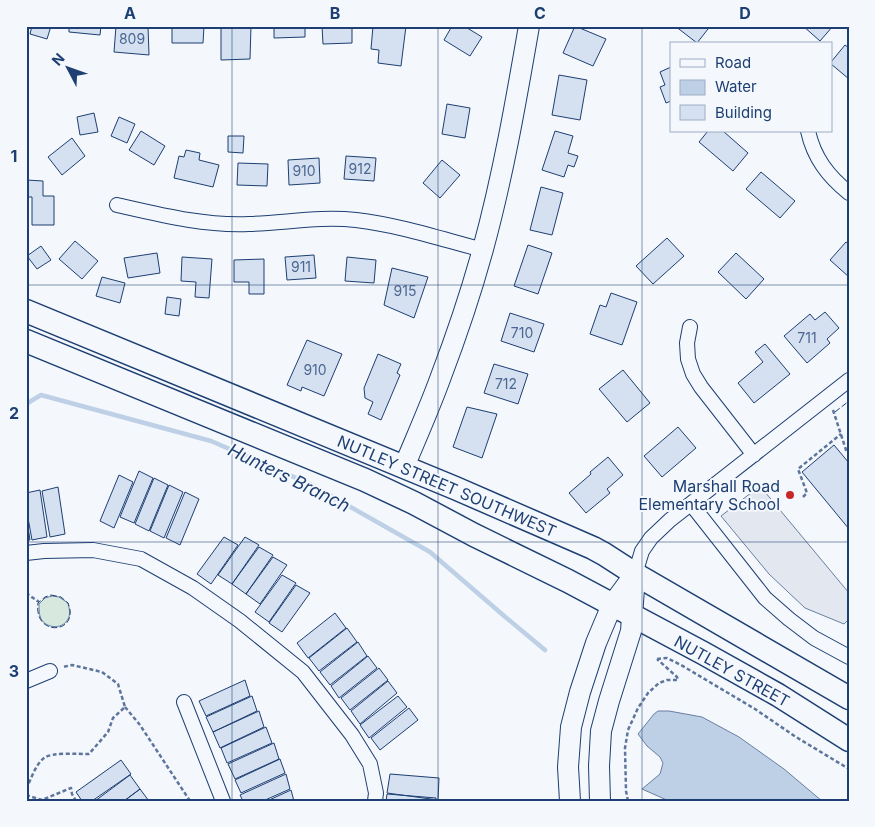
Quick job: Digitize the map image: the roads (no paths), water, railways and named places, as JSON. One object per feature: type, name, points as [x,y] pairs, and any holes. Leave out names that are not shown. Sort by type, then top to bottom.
[{"type":"main road","name":"NUTLEY STREET SOUTHWEST","points":[[26,311],[398,480],[612,605]]},
{"type":"main road","name":"NUTLEY STREET SOUTHWEST","points":[[26,340],[365,480],[398,480],[455,488],[604,554],[635,574],[849,698]]},
{"type":"main road","name":"NUTLEY STREET","points":[[612,605],[778,695],[849,740]]},
{"type":"street","points":[[398,480],[440,378],[483,250],[500,180],[529,26]]},
{"type":"street","points":[[808,132],[813,148],[822,166],[834,181],[849,193]]},
{"type":"street","points":[[117,205],[170,217],[207,222],[248,224],[319,219],[355,220],[387,225],[483,250]]},
{"type":"street","points":[[690,327],[687,343],[688,359],[693,374],[754,455]]},
{"type":"street","points":[[600,801],[601,731],[631,631],[635,574],[642,550],[650,538],[670,520],[849,380]]},
{"type":"street","points":[[691,504],[765,598],[814,638],[849,657]]},
{"type":"street","points":[[26,553],[93,550],[141,559],[193,588],[240,621],[303,672],[352,735],[370,764],[376,793],[375,801]]},
{"type":"street","points":[[570,801],[568,767],[571,727],[580,692],[596,643],[612,605],[635,574]]},
{"type":"street","points":[[26,681],[50,672]]},
{"type":"street","points":[[184,702],[223,801]]},
{"type":"water","points":[[658,711],[702,717],[739,737],[784,769],[822,801],[669,801],[642,789],[660,774],[663,763],[660,757],[647,746],[638,734]]},
{"type":"waterway","name":"Hunters Branch","points":[[26,404],[41,395],[211,441],[310,484],[430,552],[545,650]]},
{"type":"place","name":"Marshall Road Elementary School","points":[[790,495]]}]
